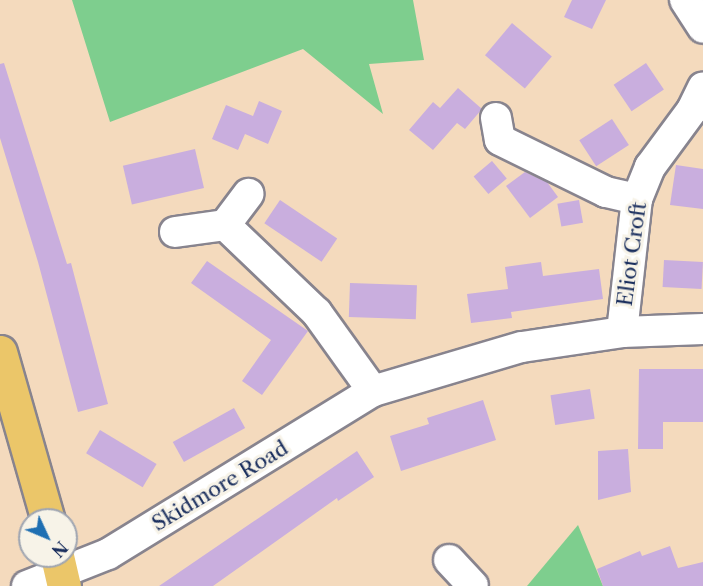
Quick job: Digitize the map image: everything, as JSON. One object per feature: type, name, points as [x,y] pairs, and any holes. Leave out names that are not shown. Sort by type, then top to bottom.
[{"type":"main road","points":[[0,352],[45,508]]},
{"type":"street","points":[[685,0],[703,28]]},
{"type":"street","name":"Eliot Croft","points":[[622,332],[637,199],[650,167],[692,110],[703,87]]},
{"type":"street","points":[[496,118],[500,140],[606,192],[637,199]]},
{"type":"street","points":[[175,232],[225,225],[248,194]]},
{"type":"street","points":[[225,225],[317,313],[373,391]]},
{"type":"street","name":"Skidmore Road","points":[[27,586],[108,554],[373,391],[522,346],[622,332],[703,329]]},
{"type":"street","points":[[450,560],[473,586]]},
{"type":"green space","points":[[72,0],[413,0],[424,60],[369,64],[383,114],[303,49],[110,122]]},
{"type":"green space","points":[[578,525],[603,586],[527,586]]},
{"type":"building","points":[[572,0],[606,0],[592,29],[564,17]]},
{"type":"building","points":[[512,23],[552,56],[525,89],[485,55]]},
{"type":"building","points":[[4,63],[67,264],[71,263],[108,404],[78,412],[38,262],[0,138],[0,64]]},
{"type":"building","points":[[646,63],[664,90],[632,111],[614,85]]},
{"type":"building","points":[[458,88],[482,109],[465,129],[457,123],[433,150],[409,130],[433,102],[440,108]]},
{"type":"building","points":[[259,101],[282,111],[268,144],[245,134],[238,150],[212,139],[226,105],[253,116]]},
{"type":"building","points":[[612,119],[629,145],[596,166],[579,140]]},
{"type":"building","points":[[195,149],[204,188],[132,205],[123,166]]},
{"type":"building","points":[[492,161],[507,179],[488,194],[474,176]]},
{"type":"building","points":[[676,165],[703,169],[703,209],[670,205]]},
{"type":"building","points":[[525,172],[547,182],[558,197],[530,218],[506,186]]},
{"type":"building","points":[[280,200],[337,239],[322,262],[264,223]]},
{"type":"building","points":[[579,200],[583,223],[561,226],[557,204]]},
{"type":"building","points":[[664,260],[703,262],[702,289],[663,287]]},
{"type":"building","points":[[207,261],[308,331],[262,395],[242,381],[271,340],[191,283]]},
{"type":"building","points":[[541,262],[543,276],[599,269],[603,299],[511,312],[512,318],[471,323],[467,294],[508,289],[505,267]]},
{"type":"building","points":[[350,283],[417,285],[416,319],[349,317]]},
{"type":"building","points":[[639,369],[703,369],[703,422],[663,422],[663,449],[638,449]]},
{"type":"building","points":[[590,389],[595,419],[555,425],[550,395]]},
{"type":"building","points":[[483,400],[496,440],[401,471],[390,436],[429,424],[427,418]]},
{"type":"building","points":[[234,408],[245,428],[184,462],[173,442]]},
{"type":"building","points":[[100,430],[157,464],[143,487],[86,453]]},
{"type":"building","points":[[628,449],[631,492],[598,500],[598,451]]},
{"type":"building","points":[[357,451],[374,477],[338,501],[337,498],[213,586],[159,586]]},
{"type":"building","points":[[670,546],[678,568],[703,562],[703,586],[603,586],[597,569],[640,551],[642,556]]}]
